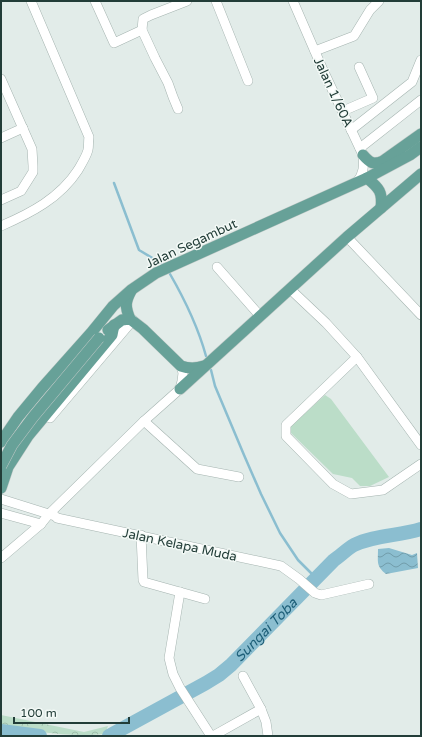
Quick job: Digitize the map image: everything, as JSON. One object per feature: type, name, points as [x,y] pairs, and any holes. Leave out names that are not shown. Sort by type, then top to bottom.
[{"type":"main road","points":[[361,151],[370,162],[380,162],[389,158],[421,134]]},
{"type":"main road","name":"Jalan Segambut","points":[[1,466],[12,445],[95,336],[113,306],[131,290],[156,273],[367,178],[410,155],[421,146]]},
{"type":"main road","points":[[180,389],[347,237],[421,174]]},
{"type":"main road","points":[[367,178],[376,185],[380,191],[382,197],[381,208]]},
{"type":"main road","points":[[131,290],[127,298],[126,305],[127,312],[132,320],[181,366],[196,369],[204,366]]},
{"type":"main road","points":[[1,430],[36,386],[102,310],[108,306],[113,306]]},
{"type":"main road","name":"Jalan Segambut","points":[[1,442],[18,416],[42,388],[95,336],[122,320],[132,320]]},
{"type":"main road","points":[[1,449],[5,452],[12,451],[28,436],[112,335],[114,325]]},
{"type":"main road","points":[[1,488],[8,467],[28,436]]},
{"type":"street","points":[[1,226],[42,205],[64,187],[73,177],[84,160],[88,150],[88,138],[31,1]]},
{"type":"street","points":[[95,1],[114,43],[142,30]]},
{"type":"street","points":[[178,109],[168,83],[142,30],[143,20],[151,15],[187,1]]},
{"type":"street","points":[[216,1],[248,81]]},
{"type":"street","name":"Jalan 1/60A","points":[[293,1],[361,151]]},
{"type":"street","points":[[315,52],[354,36],[370,10],[379,1]]},
{"type":"street","points":[[351,130],[412,82],[421,60]]},
{"type":"street","points":[[343,111],[373,98],[359,67]]},
{"type":"street","points":[[1,79],[32,149],[33,166],[33,172],[21,191],[1,200]]},
{"type":"street","points":[[357,182],[363,171],[364,163],[361,151],[421,100]]},
{"type":"street","points":[[1,138],[23,128]]},
{"type":"street","points":[[347,237],[421,316]]},
{"type":"street","points":[[217,267],[260,316]]},
{"type":"street","points":[[290,288],[326,323],[357,358],[421,445]]},
{"type":"street","points":[[39,431],[132,320]]},
{"type":"street","points":[[357,358],[286,425],[286,436],[332,484],[351,494],[383,490],[421,464]]},
{"type":"street","points":[[1,558],[40,524],[53,516],[144,421],[180,389],[183,374],[181,366]]},
{"type":"street","points":[[144,421],[197,469],[239,477]]},
{"type":"street","name":"Jalan Kelapa Muda","points":[[1,499],[53,516],[281,566],[299,578],[315,593],[321,595],[369,584]]},
{"type":"street","points":[[1,513],[40,524]]},
{"type":"street","points":[[141,535],[142,578],[144,582],[205,599]]},
{"type":"street","points":[[180,592],[169,658],[173,674],[180,688],[212,736],[261,709]]},
{"type":"street","points":[[243,676],[261,709],[266,722],[268,736]]},
{"type":"green space","points":[[325,395],[331,399],[389,477],[370,486],[360,486],[352,478],[333,474],[291,433],[290,427]]},
{"type":"green space","points":[[1,715],[84,732],[108,726],[105,734],[79,735],[53,733],[1,726]]},
{"type":"water","points":[[389,548],[412,555],[417,553],[418,568],[386,574],[379,566],[378,549]]},
{"type":"waterway","points":[[114,183],[139,250],[164,265]]},
{"type":"waterway","points":[[170,274],[191,314],[206,356]]},
{"type":"waterway","points":[[211,370],[215,386],[244,455],[280,533],[298,560],[316,578]]},
{"type":"waterway","name":"Sungai Toba","points":[[109,736],[219,675],[231,665],[334,560],[354,545],[378,537],[421,529]]},
{"type":"waterway","name":"Sungai Toba","points":[[1,731],[40,736]]}]
